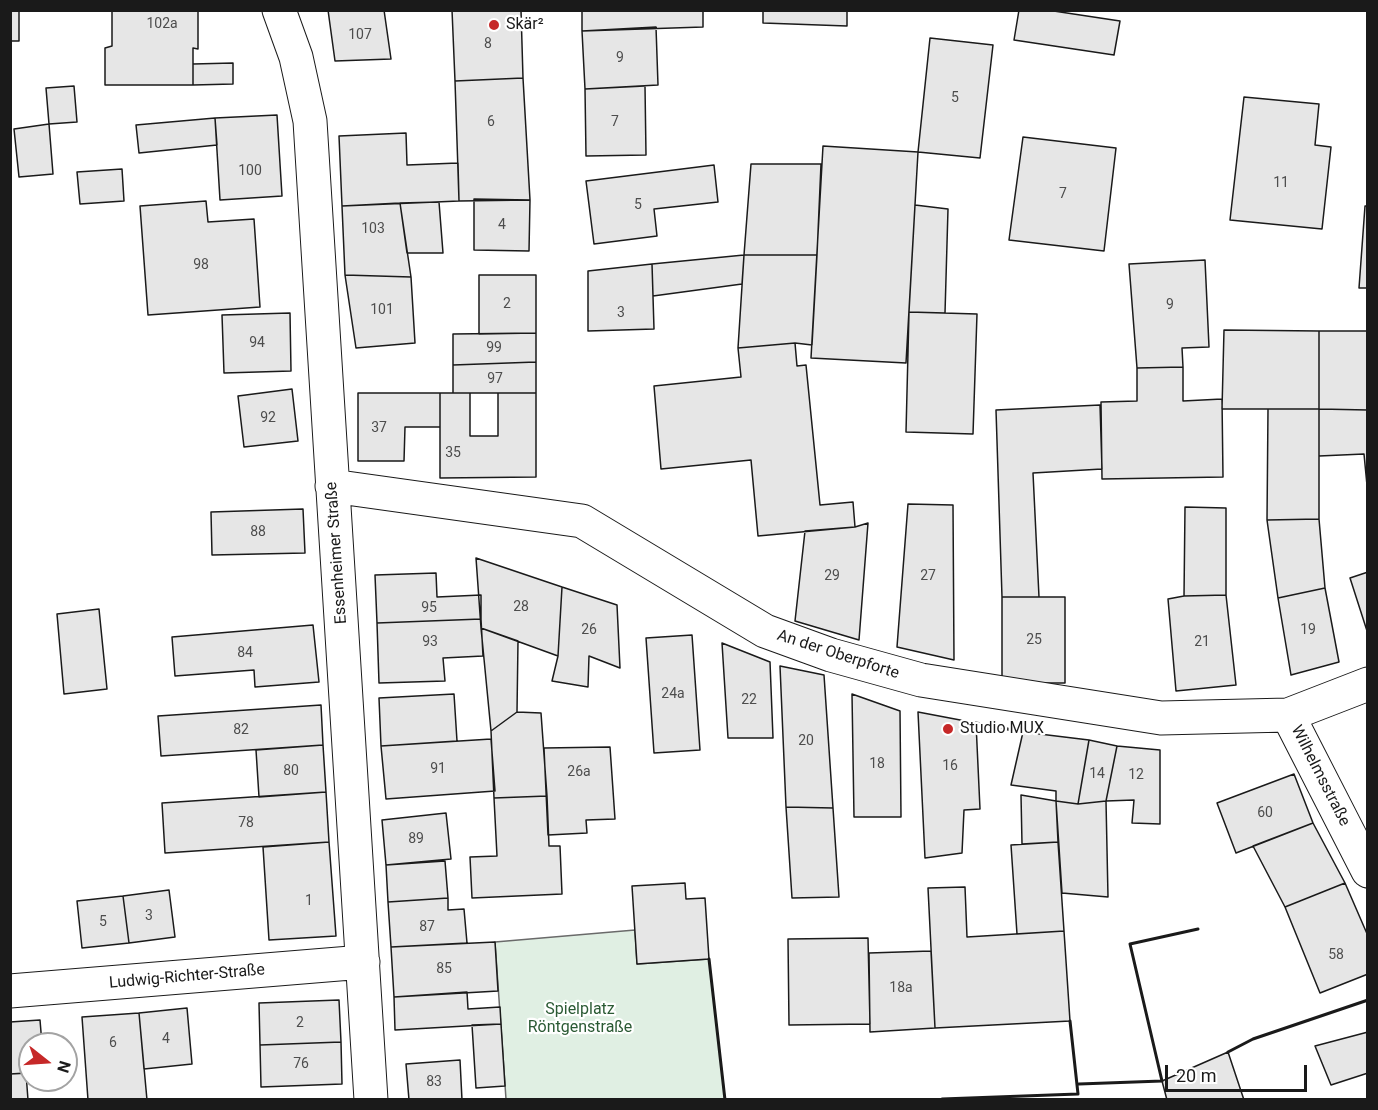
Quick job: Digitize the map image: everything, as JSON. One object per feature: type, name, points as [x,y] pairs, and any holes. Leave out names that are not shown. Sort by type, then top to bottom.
[{"type":"street","name":"Essenheimer Straße","points":[[279,10],[296,57],[310,121],[371,1100]]},
{"type":"street","name":"An der Oberpforte","points":[[332,486],[582,521],[765,631],[831,656],[910,677],[1055,704],[1161,718],[1288,715],[1368,684]]},
{"type":"street","name":"Wilhelmsstraße","points":[[1288,715],[1368,871]]},
{"type":"street","name":"Ludwig-Richter-Straße","points":[[10,992],[363,962]]},
{"type":"green space","name":"Spielplatz Röntgenstraße","points":[[635,930],[637,964],[709,959],[725,1099],[506,1099],[495,942]]},
{"type":"building","points":[[10,10],[19,10],[19,41],[10,41]]},
{"type":"building","points":[[105,10],[198,10],[198,49],[193,48],[193,85],[105,85],[105,48],[112,46],[112,11]]},
{"type":"building","points":[[328,10],[384,10],[391,59],[335,61]]},
{"type":"building","points":[[452,10],[521,10],[523,78],[455,81]]},
{"type":"building","points":[[582,10],[703,10],[703,27],[582,31]]},
{"type":"building","points":[[763,10],[847,10],[847,26],[763,23]]},
{"type":"building","points":[[1019,10],[1047,10],[1120,21],[1114,55],[1014,40]]},
{"type":"building","points":[[656,27],[658,85],[585,89],[582,31]]},
{"type":"building","points":[[930,38],[993,45],[980,158],[918,152]]},
{"type":"building","points":[[233,63],[233,84],[193,85],[193,64]]},
{"type":"building","points":[[523,78],[530,200],[459,201],[455,81]]},
{"type":"building","points":[[74,86],[77,122],[49,124],[46,88]]},
{"type":"building","points":[[645,86],[646,155],[586,156],[585,89]]},
{"type":"building","points":[[1244,97],[1319,104],[1315,145],[1331,147],[1322,229],[1230,220]]},
{"type":"building","points":[[277,115],[282,196],[220,200],[215,118]]},
{"type":"building","points":[[215,118],[217,145],[139,153],[136,125]]},
{"type":"building","points":[[49,124],[53,174],[19,177],[14,129]]},
{"type":"building","points":[[406,133],[407,165],[458,163],[459,201],[342,206],[339,136]]},
{"type":"building","points":[[1023,137],[1116,148],[1104,251],[1009,240]]},
{"type":"building","points":[[823,146],[918,152],[906,363],[811,358]]},
{"type":"building","points":[[751,164],[821,164],[817,255],[744,255]]},
{"type":"building","points":[[714,165],[718,202],[654,209],[657,236],[594,244],[586,181]]},
{"type":"building","points":[[122,169],[124,201],[80,204],[77,172]]},
{"type":"building","points":[[474,199],[530,200],[529,251],[474,250]]},
{"type":"building","points":[[206,201],[208,222],[254,219],[260,307],[148,315],[140,206]]},
{"type":"building","points":[[439,202],[443,253],[407,253],[400,203]]},
{"type":"building","points":[[400,203],[411,277],[345,275],[342,206]]},
{"type":"building","points":[[915,205],[948,209],[945,313],[909,312]]},
{"type":"building","points":[[1365,206],[1368,206],[1368,288],[1359,288]]},
{"type":"building","points":[[744,255],[817,255],[812,345],[795,343],[738,348]]},
{"type":"building","points":[[744,255],[742,284],[653,296],[652,264]]},
{"type":"building","points":[[1205,260],[1209,347],[1182,348],[1183,367],[1137,368],[1129,264]]},
{"type":"building","points":[[652,264],[654,329],[588,331],[588,271]]},
{"type":"building","points":[[345,275],[411,277],[415,343],[356,348]]},
{"type":"building","points":[[479,275],[536,275],[536,333],[479,334]]},
{"type":"building","points":[[909,312],[977,314],[973,434],[906,432]]},
{"type":"building","points":[[290,313],[291,371],[224,373],[222,315]]},
{"type":"building","points":[[1224,330],[1319,331],[1319,409],[1222,409]]},
{"type":"building","points":[[1319,331],[1368,331],[1368,410],[1319,409]]},
{"type":"building","points":[[536,333],[536,362],[453,365],[453,334]]},
{"type":"building","points":[[795,343],[797,366],[806,365],[820,505],[853,502],[855,527],[758,536],[751,460],[661,469],[654,386],[741,377],[738,348]]},
{"type":"building","points":[[536,362],[536,393],[453,393],[453,365]]},
{"type":"building","points":[[1183,367],[1183,401],[1222,399],[1223,477],[1102,479],[1101,402],[1137,401],[1137,368]]},
{"type":"building","points":[[292,389],[298,441],[244,447],[238,396]]},
{"type":"building","points":[[358,393],[440,393],[440,427],[405,427],[404,461],[358,461]]},
{"type":"building","points":[[440,393],[470,393],[470,436],[498,436],[498,393],[536,393],[536,477],[440,478]]},
{"type":"building","points":[[1100,405],[1102,469],[1033,473],[1039,597],[1002,597],[996,410]]},
{"type":"building","points":[[1268,409],[1319,409],[1319,519],[1267,520]]},
{"type":"building","points":[[1319,409],[1368,410],[1368,496],[1364,454],[1319,456]]},
{"type":"building","points":[[908,504],[953,505],[954,660],[897,647]]},
{"type":"building","points":[[1185,507],[1226,508],[1226,595],[1184,596]]},
{"type":"building","points":[[303,509],[305,553],[212,555],[211,512]]},
{"type":"building","points":[[1319,519],[1325,588],[1278,598],[1267,520]]},
{"type":"building","points":[[868,523],[859,640],[795,621],[805,531],[855,527]]},
{"type":"building","points":[[476,558],[562,587],[558,656],[481,628]]},
{"type":"building","points":[[1368,572],[1368,634],[1350,578]]},
{"type":"building","points":[[436,573],[437,597],[481,595],[481,619],[377,623],[375,575]]},
{"type":"building","points":[[562,587],[617,605],[620,668],[589,656],[588,687],[552,681],[558,656]]},
{"type":"building","points":[[1325,588],[1339,662],[1291,675],[1278,598]]},
{"type":"building","points":[[1226,595],[1236,685],[1176,691],[1168,599],[1184,596]]},
{"type":"building","points":[[1002,597],[1065,597],[1065,683],[1002,683]]},
{"type":"building","points":[[99,609],[107,689],[64,694],[57,614]]},
{"type":"building","points":[[481,619],[483,656],[443,658],[445,681],[379,683],[377,623]]},
{"type":"building","points":[[313,625],[319,682],[255,687],[254,670],[175,676],[172,637]]},
{"type":"building","points":[[481,628],[518,641],[517,712],[491,731]]},
{"type":"building","points":[[692,635],[700,750],[654,753],[646,638]]},
{"type":"building","points":[[722,643],[770,662],[773,738],[728,738]]},
{"type":"building","points":[[780,666],[824,675],[833,808],[786,807]]},
{"type":"building","points":[[454,694],[457,741],[381,746],[379,698]]},
{"type":"building","points":[[852,694],[900,711],[901,817],[854,817]]},
{"type":"building","points":[[321,705],[323,745],[161,756],[158,716]]},
{"type":"building","points":[[517,712],[541,713],[547,796],[494,798],[491,731]]},
{"type":"building","points":[[918,712],[976,723],[980,809],[964,810],[962,853],[925,858]]},
{"type":"building","points":[[1023,732],[1089,740],[1078,804],[1056,801],[1056,791],[1011,785]]},
{"type":"building","points":[[491,739],[495,791],[386,799],[381,746]]},
{"type":"building","points":[[1089,740],[1117,746],[1106,801],[1078,804]]},
{"type":"building","points":[[323,745],[326,792],[259,797],[256,750]]},
{"type":"building","points":[[1117,746],[1160,750],[1160,824],[1132,823],[1134,800],[1106,801]]},
{"type":"building","points":[[610,747],[615,819],[586,820],[587,833],[548,835],[544,748]]},
{"type":"building","points":[[1294,774],[1313,823],[1236,853],[1217,803]]},
{"type":"building","points":[[326,792],[329,842],[165,853],[162,803]]},
{"type":"building","points":[[1021,795],[1056,801],[1058,842],[1022,844]]},
{"type":"building","points":[[547,796],[549,846],[560,846],[562,894],[472,898],[470,857],[497,856],[494,798]]},
{"type":"building","points":[[1056,801],[1078,804],[1106,801],[1108,897],[1062,893]]},
{"type":"building","points":[[786,807],[833,808],[839,897],[792,898]]},
{"type":"building","points":[[446,813],[451,859],[386,865],[382,820]]},
{"type":"building","points":[[1313,823],[1345,883],[1285,907],[1253,846]]},
{"type":"building","points":[[329,842],[336,936],[269,940],[263,847]]},
{"type":"building","points":[[1058,842],[1064,931],[1017,934],[1011,845]]},
{"type":"building","points":[[445,861],[448,898],[388,902],[386,865]]},
{"type":"building","points":[[685,883],[686,899],[705,898],[709,959],[637,964],[632,886]]},
{"type":"building","points":[[1345,883],[1368,936],[1368,974],[1320,993],[1285,907]]},
{"type":"building","points":[[965,887],[967,937],[1064,931],[1070,1021],[935,1028],[928,888]]},
{"type":"building","points":[[169,890],[175,937],[129,943],[123,896]]},
{"type":"building","points":[[123,896],[129,943],[82,948],[77,901]]},
{"type":"building","points":[[448,898],[448,910],[464,909],[467,943],[391,947],[388,902]]},
{"type":"building","points":[[868,938],[870,1024],[789,1025],[788,939]]},
{"type":"building","points":[[495,942],[498,991],[394,997],[391,947]]},
{"type":"building","points":[[931,951],[935,1028],[870,1032],[869,953]]},
{"type":"building","points":[[467,992],[468,1009],[500,1007],[501,1024],[395,1030],[394,997]]},
{"type":"building","points":[[339,1000],[341,1042],[260,1045],[259,1003]]},
{"type":"building","points":[[187,1008],[192,1064],[144,1069],[139,1013]]},
{"type":"building","points":[[139,1013],[147,1100],[88,1100],[82,1017]]},
{"type":"building","points":[[40,1020],[41,1032],[18,1032],[18,1074],[10,1074],[10,1022]]},
{"type":"building","points":[[501,1024],[505,1086],[476,1088],[472,1025]]},
{"type":"building","points":[[1368,1032],[1368,1073],[1331,1085],[1315,1046]]},
{"type":"building","points":[[341,1042],[342,1084],[261,1087],[260,1045]]},
{"type":"building","points":[[1228,1052],[1244,1100],[1167,1100],[1162,1081]]},
{"type":"building","points":[[460,1060],[462,1100],[409,1100],[406,1064]]},
{"type":"building","points":[[10,1074],[18,1074],[18,1092],[27,1092],[28,1100],[10,1100]]},
{"type":"wall","points":[[976,723],[1023,732]]},
{"type":"wall","points":[[1079,1084],[1162,1081],[1130,944],[1198,929]]},
{"type":"wall","points":[[709,959],[725,1100]]},
{"type":"wall","points":[[1228,1052],[1253,1039],[1368,1000]]},
{"type":"wall","points":[[942,1099],[1078,1094],[1070,1021]]},
{"type":"place","name":"Skär²","points":[[494,25]]},
{"type":"place","name":"Studio MUX","points":[[948,729]]}]
